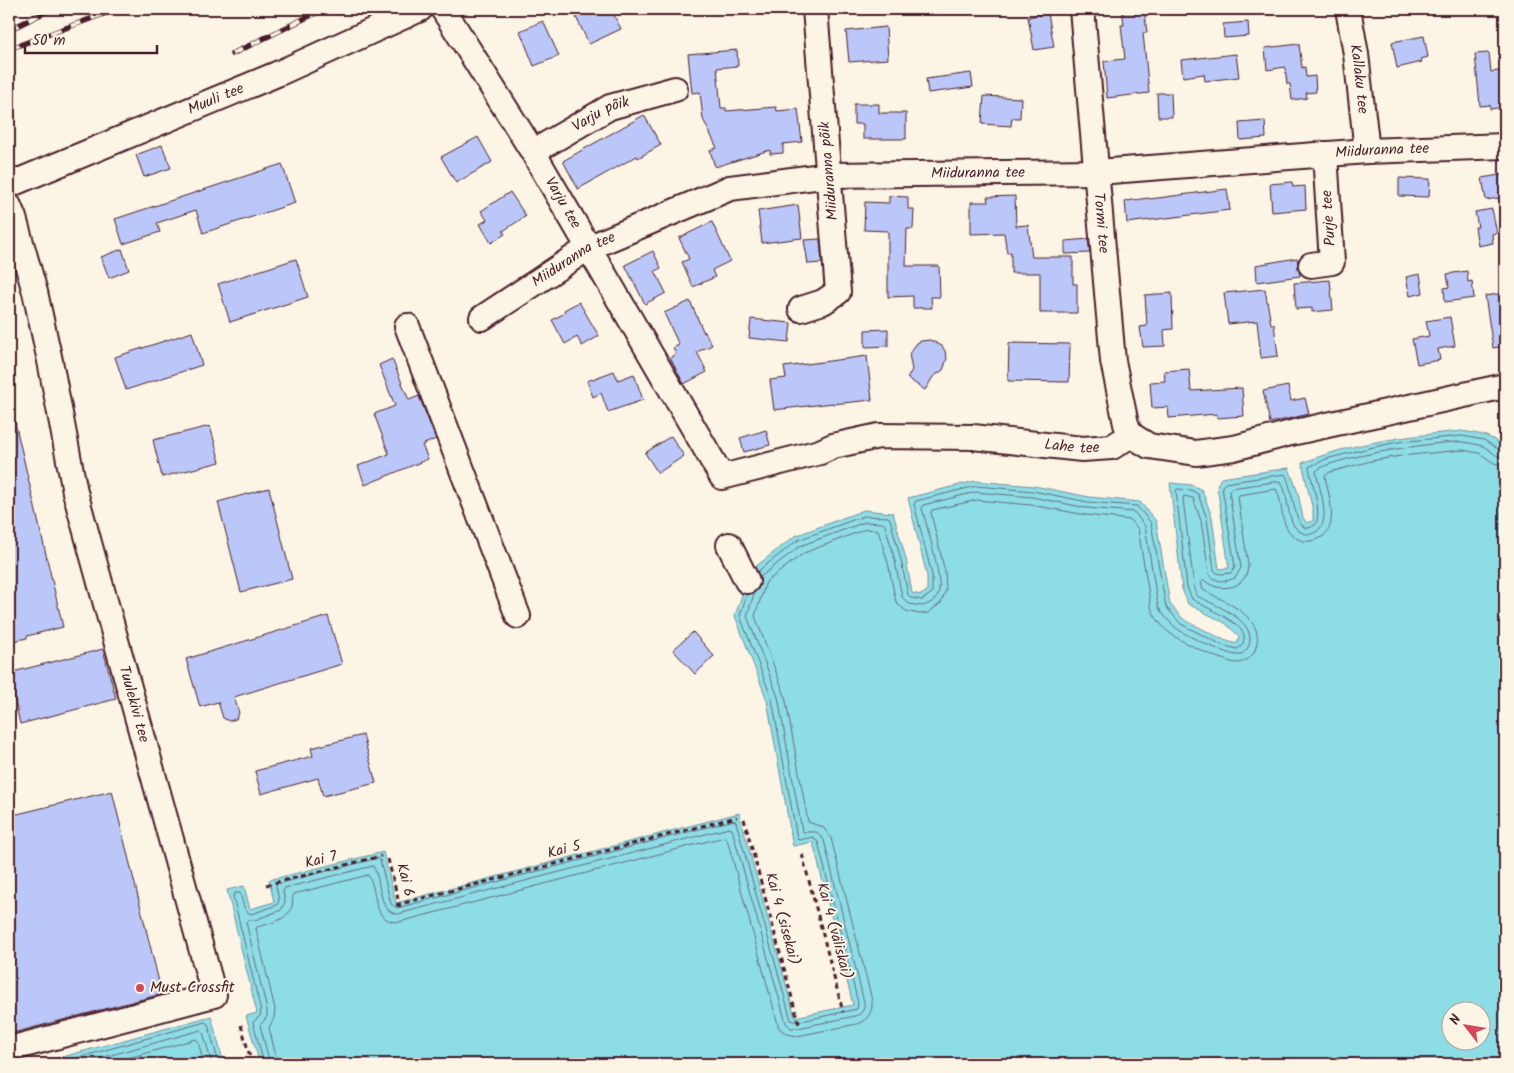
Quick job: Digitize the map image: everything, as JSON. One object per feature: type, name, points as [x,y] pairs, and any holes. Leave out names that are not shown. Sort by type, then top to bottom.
[{"type":"street","name":"Muuli tee","points":[[9,185],[277,74],[420,9]]},
{"type":"street","name":"Varju tee","points":[[443,9],[533,152],[722,477]]},
{"type":"street","name":"Miiduranna põik","points":[[801,309],[824,302],[838,292],[815,9]]},
{"type":"street","name":"Tormi tee","points":[[1082,9],[1114,361],[1126,424],[1131,435]]},
{"type":"street","name":"Kallaku tee","points":[[1348,9],[1356,54],[1367,151]]},
{"type":"street","name":"Varju põik","points":[[533,152],[610,107],[675,89]]},
{"type":"street","name":"Miiduranna tee","points":[[482,318],[588,248],[730,188],[830,176],[1098,172],[1367,151],[1505,146]]},
{"type":"street","name":"Purje tee","points":[[1311,265],[1332,262],[1325,154]]},
{"type":"street","name":"Tuulekivi tee","points":[[9,206],[35,292],[75,492],[214,995],[9,1049]]},
{"type":"street","points":[[407,326],[518,616]]},
{"type":"street","points":[[1131,435],[1149,446],[1196,453],[1234,448],[1310,429],[1505,386]]},
{"type":"street","name":"Lahe tee","points":[[722,477],[820,452],[833,446],[879,436],[973,437],[1082,449],[1112,448],[1131,435]]},
{"type":"street","points":[[729,545],[747,581]]},
{"type":"path","name":"Kai 5","points":[[398,906],[737,818]]},
{"type":"path","name":"Kai 4 (sisekai)","points":[[744,819],[799,1024]]},
{"type":"path","name":"Kai 4 (väliskai)","points":[[802,854],[843,1012]]},
{"type":"path","name":"Kai 7","points":[[266,885],[381,856]]},
{"type":"path","name":"Kai 6","points":[[388,858],[398,906]]},
{"type":"path","points":[[241,1025],[252,1064]]},
{"type":"water","points":[[1462,431],[1492,438],[1505,451],[1505,1064],[260,1064],[246,1016],[257,1013],[227,890],[244,886],[250,909],[274,902],[269,880],[383,852],[396,903],[739,813],[795,1017],[853,1005],[813,842],[793,846],[767,700],[735,616],[750,571],[795,536],[864,510],[893,513],[906,559],[912,593],[921,595],[927,591],[927,576],[908,498],[975,481],[1034,486],[1089,497],[1140,502],[1156,521],[1170,604],[1183,619],[1224,640],[1237,644],[1239,636],[1225,623],[1188,604],[1182,589],[1170,483],[1192,485],[1202,490],[1212,517],[1219,569],[1229,568],[1217,485],[1221,478],[1289,468],[1298,493],[1303,518],[1307,523],[1313,521],[1313,511],[1302,463],[1361,445]]},
{"type":"water","points":[[211,1016],[224,1064],[37,1064]]},
{"type":"building","points":[[594,9],[611,9],[621,29],[589,44],[576,17]]},
{"type":"building","points":[[1122,9],[1144,9],[1147,33],[1143,33],[1149,93],[1107,98],[1104,61],[1125,59],[1121,25],[1124,25]]},
{"type":"building","points":[[1048,13],[1054,47],[1034,50],[1028,17]]},
{"type":"building","points":[[543,21],[559,56],[534,66],[520,31]]},
{"type":"building","points":[[1248,22],[1249,36],[1224,38],[1223,24]]},
{"type":"building","points":[[886,27],[888,59],[849,62],[846,31]]},
{"type":"building","points":[[1424,36],[1428,57],[1421,59],[1422,62],[1397,68],[1392,42]]},
{"type":"building","points":[[1299,44],[1302,68],[1305,67],[1306,77],[1315,76],[1316,92],[1306,93],[1307,98],[1292,100],[1290,84],[1287,84],[1285,67],[1267,70],[1265,48]]},
{"type":"building","points":[[737,50],[738,66],[717,68],[721,108],[726,108],[726,111],[776,107],[777,111],[798,109],[802,142],[783,144],[783,153],[770,154],[770,150],[715,167],[710,150],[717,148],[703,119],[700,92],[692,93],[688,54]]},
{"type":"building","points":[[1489,53],[1491,72],[1505,70],[1505,107],[1490,109],[1490,105],[1480,106],[1475,54]]},
{"type":"building","points":[[1236,54],[1239,77],[1205,81],[1204,74],[1183,77],[1181,60]]},
{"type":"building","points":[[971,73],[973,87],[928,93],[926,79]]},
{"type":"building","points":[[1157,93],[1171,93],[1172,117],[1158,117]]},
{"type":"building","points":[[984,96],[1021,98],[1020,118],[1012,118],[1011,126],[982,124]]},
{"type":"building","points":[[854,104],[879,104],[879,113],[906,113],[906,139],[863,139],[863,124],[854,124]]},
{"type":"building","points":[[644,115],[661,145],[638,158],[637,156],[578,189],[563,161]]},
{"type":"building","points":[[1265,121],[1266,138],[1240,140],[1239,123]]},
{"type":"building","points":[[478,137],[492,162],[456,183],[441,157]]},
{"type":"building","points":[[162,145],[171,168],[144,177],[136,155]]},
{"type":"building","points":[[282,164],[295,203],[203,233],[196,210],[157,223],[160,232],[123,244],[115,219]]},
{"type":"building","points":[[1505,174],[1505,197],[1486,200],[1482,178]]},
{"type":"building","points":[[1399,178],[1430,179],[1429,197],[1399,196]]},
{"type":"building","points":[[1292,182],[1293,187],[1305,186],[1306,209],[1272,212],[1270,184]]},
{"type":"building","points":[[1227,189],[1230,210],[1127,223],[1125,201]]},
{"type":"building","points":[[510,192],[526,216],[503,231],[505,234],[491,243],[480,224],[487,220],[481,211]]},
{"type":"building","points":[[889,196],[908,197],[908,209],[914,209],[913,229],[907,229],[906,266],[939,266],[940,297],[931,297],[932,308],[913,308],[913,296],[888,297],[888,231],[864,230],[865,202],[889,203]]},
{"type":"building","points":[[1015,196],[1016,226],[1028,225],[1032,257],[1073,257],[1073,284],[1077,284],[1077,313],[1040,313],[1040,273],[1011,273],[1011,252],[1007,253],[1004,233],[971,234],[971,202],[988,202],[987,197]]},
{"type":"building","points":[[798,205],[802,238],[762,243],[758,211]]},
{"type":"building","points":[[1492,209],[1497,233],[1492,234],[1493,243],[1478,246],[1475,227],[1478,227],[1475,212]]},
{"type":"building","points":[[712,222],[730,261],[712,270],[715,277],[693,287],[682,262],[689,259],[679,238]]},
{"type":"building","points":[[820,239],[822,263],[808,264],[804,240]]},
{"type":"building","points":[[1088,239],[1090,253],[1065,254],[1065,241]]},
{"type":"building","points":[[122,249],[129,270],[109,278],[101,257]]},
{"type":"building","points":[[653,251],[661,268],[655,271],[666,293],[645,304],[625,265]]},
{"type":"building","points":[[1297,258],[1300,276],[1257,282],[1256,265]]},
{"type":"building","points":[[296,259],[308,297],[230,322],[218,284]]},
{"type":"building","points":[[1467,271],[1468,282],[1472,281],[1474,298],[1445,302],[1444,288],[1449,287],[1447,274]]},
{"type":"building","points":[[1420,274],[1423,293],[1410,296],[1406,277]]},
{"type":"building","points":[[1330,280],[1333,310],[1312,312],[1312,308],[1296,309],[1294,283]]},
{"type":"building","points":[[1265,289],[1271,324],[1274,324],[1278,356],[1261,358],[1257,321],[1228,324],[1224,293]]},
{"type":"building","points":[[1172,293],[1173,329],[1164,330],[1165,346],[1143,347],[1140,327],[1147,326],[1145,295]]},
{"type":"building","points":[[1505,293],[1505,346],[1493,348],[1485,296]]},
{"type":"building","points":[[690,301],[704,333],[712,345],[697,352],[707,372],[684,384],[670,358],[676,354],[673,348],[679,345],[664,313]]},
{"type":"building","points":[[579,302],[599,336],[582,346],[577,337],[565,344],[552,320],[565,313],[564,310]]},
{"type":"building","points":[[1450,317],[1455,346],[1438,349],[1440,360],[1417,364],[1412,339],[1429,336],[1426,321]]},
{"type":"building","points":[[751,319],[791,323],[789,342],[749,338]]},
{"type":"building","points":[[888,329],[888,346],[865,347],[865,330]]},
{"type":"building","points":[[192,332],[202,365],[126,390],[115,357]]},
{"type":"building","points":[[930,340],[942,346],[947,359],[943,370],[933,377],[925,390],[907,378],[912,370],[909,354],[917,343]]},
{"type":"building","points":[[1009,343],[1070,344],[1069,382],[1008,381]]},
{"type":"building","points":[[867,356],[872,400],[774,410],[770,380],[786,378],[784,367]]},
{"type":"building","points":[[392,359],[409,400],[419,396],[436,439],[422,445],[428,459],[365,485],[358,466],[389,454],[374,414],[395,406],[379,365]]},
{"type":"building","points":[[1189,369],[1191,391],[1242,388],[1244,416],[1217,418],[1217,414],[1169,418],[1168,407],[1152,408],[1150,382],[1165,381],[1164,371]]},
{"type":"building","points":[[614,371],[618,380],[634,374],[643,400],[608,412],[601,393],[593,397],[587,381]]},
{"type":"building","points":[[1288,386],[1291,401],[1305,398],[1309,414],[1270,423],[1263,391]]},
{"type":"building","points":[[14,418],[63,627],[9,642],[9,419]]},
{"type":"building","points":[[210,426],[220,462],[162,477],[153,440]]},
{"type":"building","points":[[766,430],[770,445],[744,452],[740,438]]},
{"type":"building","points":[[671,436],[684,456],[658,473],[645,453]]},
{"type":"building","points":[[269,488],[292,579],[241,592],[218,502]]},
{"type":"building","points":[[328,616],[342,664],[234,697],[239,713],[236,719],[229,721],[223,718],[218,702],[200,707],[186,659]]},
{"type":"building","points":[[693,632],[714,656],[695,674],[673,650]]},
{"type":"building","points":[[103,649],[116,699],[20,724],[9,673]]},
{"type":"building","points":[[363,735],[376,783],[323,796],[318,778],[261,794],[255,771],[313,756],[311,748]]},
{"type":"building","points":[[112,791],[162,994],[9,1034],[9,816]]},
{"type":"railway","points":[[9,30],[51,9]]},
{"type":"railway","points":[[9,49],[117,9]]},
{"type":"railway","points":[[232,54],[324,9]]},
{"type":"place","name":"Must Crossfit","points":[[140,988]]}]
